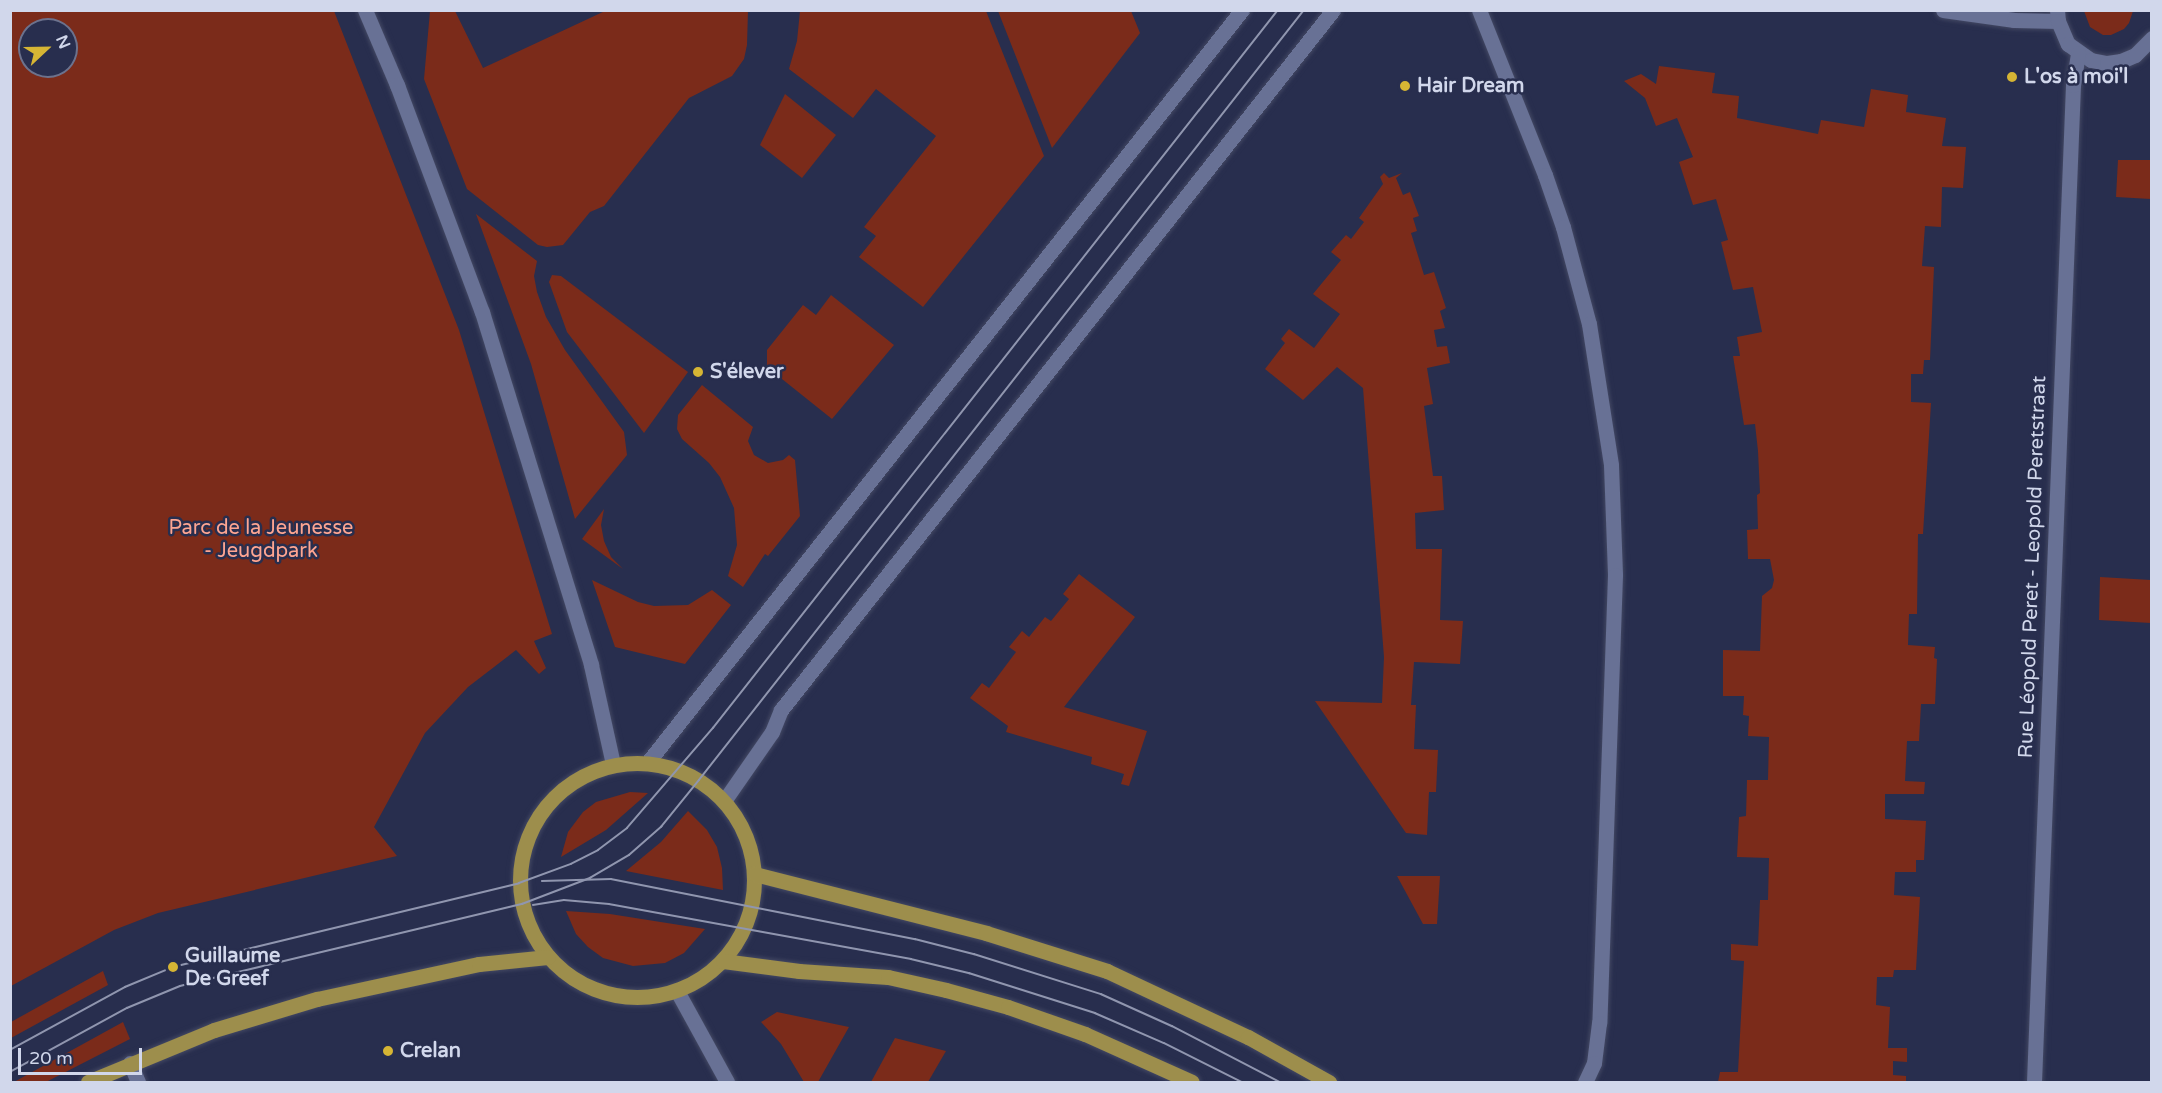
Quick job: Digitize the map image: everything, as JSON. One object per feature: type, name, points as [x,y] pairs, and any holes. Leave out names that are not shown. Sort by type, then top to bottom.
[{"type":"main road","points":[[648,762],[679,770],[699,780],[724,801],[735,814],[746,835],[755,874],[749,917],[735,945],[723,961],[709,973],[677,991],[654,996],[607,994],[585,986],[566,973],[548,957],[537,942],[522,904],[519,883],[521,857],[528,835],[554,796],[571,782],[592,771],[614,764],[648,762]]},
{"type":"main road","points":[[755,874],[834,892],[919,917],[995,935],[1107,971],[1248,1037],[1329,1083]]},
{"type":"main road","points":[[88,1083],[130,1063],[224,1026],[317,999],[479,964],[548,957]]},
{"type":"main road","points":[[723,961],[799,971],[888,977],[956,993],[1008,1007],[1085,1034],[1192,1083]]},
{"type":"street","points":[[365,10],[397,85],[482,312],[591,665],[614,764]]},
{"type":"street","points":[[648,762],[1242,10]]},
{"type":"street","points":[[724,801],[772,732],[781,710],[1333,10]]},
{"type":"street","points":[[1479,10],[1545,175],[1563,227],[1589,324],[1611,465],[1615,575],[1599,1023],[1594,1063],[1585,1083]]},
{"type":"street","points":[[1943,10],[2014,20],[2057,16],[2068,44],[2091,60],[2106,63],[2121,62],[2135,55],[2151,38]]},
{"type":"street","name":"Rue Léopold Peret - Leopold Peretstraat","points":[[2034,1083],[2073,85],[2078,53]]},
{"type":"street","points":[[677,991],[727,1083]]},
{"type":"street","points":[[130,1063],[138,1083]]},
{"type":"green space","name":"Parc de la Jeunesse - Jeugdpark","points":[[11,10],[334,11],[459,330],[552,634],[534,641],[546,668],[539,674],[516,650],[468,687],[425,733],[374,827],[397,856],[158,913],[114,930],[11,986]]},
{"type":"green space","points":[[2084,10],[2133,11],[2124,29],[2111,35],[2103,35],[2090,27]]},
{"type":"green space","points":[[430,11],[455,11],[483,68],[605,11],[748,11],[747,45],[744,59],[732,76],[689,98],[604,206],[590,212],[563,245],[547,247],[538,245],[467,189],[424,79]]},
{"type":"green space","points":[[800,11],[986,11],[1044,156],[923,307],[859,257],[876,236],[864,227],[936,136],[876,89],[853,118],[789,69],[797,41]]},
{"type":"green space","points":[[998,11],[1131,11],[1140,33],[1052,148]]},
{"type":"green space","points":[[1659,66],[1715,73],[1712,93],[1739,96],[1737,118],[1818,134],[1821,120],[1864,127],[1871,89],[1908,95],[1906,112],[1946,118],[1942,146],[1966,147],[1963,188],[1942,187],[1941,227],[1925,226],[1922,266],[1934,267],[1930,360],[1924,360],[1923,374],[1911,374],[1911,402],[1931,403],[1923,534],[1918,534],[1917,614],[1909,614],[1908,645],[1935,647],[1934,658],[1937,659],[1935,704],[1921,704],[1919,741],[1907,741],[1905,781],[1925,782],[1924,794],[1885,794],[1885,819],[1926,821],[1924,860],[1916,860],[1916,872],[1895,872],[1894,895],[1920,897],[1916,970],[1894,970],[1893,977],[1877,977],[1876,1005],[1890,1007],[1888,1048],[1907,1048],[1907,1062],[1893,1061],[1893,1075],[1906,1076],[1906,1082],[1718,1082],[1720,1072],[1738,1072],[1744,961],[1731,960],[1731,944],[1758,946],[1760,900],[1768,900],[1769,858],[1737,857],[1739,817],[1746,816],[1747,780],[1768,780],[1769,737],[1748,736],[1749,716],[1743,715],[1744,696],[1723,696],[1723,650],[1760,651],[1762,596],[1772,588],[1774,580],[1770,559],[1748,559],[1747,530],[1758,529],[1757,495],[1760,493],[1758,451],[1755,424],[1744,425],[1733,356],[1740,356],[1737,337],[1762,332],[1753,287],[1733,290],[1721,242],[1728,240],[1716,199],[1693,205],[1679,162],[1693,157],[1677,118],[1656,126],[1645,98],[1624,81],[1641,74],[1656,84]]},
{"type":"green space","points":[[785,94],[836,135],[802,178],[760,145]]},
{"type":"green space","points":[[2118,160],[2151,160],[2151,199],[2116,197]]},
{"type":"green space","points":[[1384,173],[1389,178],[1402,173],[1396,178],[1403,195],[1410,192],[1419,216],[1413,218],[1417,231],[1411,233],[1424,275],[1434,272],[1446,308],[1440,311],[1445,328],[1434,330],[1437,347],[1447,346],[1450,363],[1427,368],[1433,404],[1424,406],[1433,476],[1442,476],[1444,510],[1415,513],[1416,549],[1442,549],[1440,620],[1463,621],[1460,664],[1414,662],[1411,705],[1416,705],[1414,749],[1438,750],[1436,792],[1429,792],[1427,835],[1406,833],[1315,701],[1382,703],[1384,657],[1363,388],[1337,367],[1303,400],[1265,369],[1285,343],[1281,339],[1289,329],[1314,348],[1340,314],[1313,294],[1341,260],[1331,252],[1346,235],[1351,239],[1364,222],[1359,218],[1383,184],[1380,177]]},
{"type":"green space","points":[[476,214],[537,261],[534,276],[546,317],[565,350],[624,432],[627,455],[575,519],[531,364]]},
{"type":"green space","points":[[552,275],[561,276],[688,372],[644,433],[567,332],[549,282]]},
{"type":"green space","points":[[831,295],[894,345],[832,419],[767,367],[767,350],[803,305],[816,315]]},
{"type":"green space","points":[[702,385],[753,427],[748,441],[754,455],[768,463],[783,460],[789,455],[795,460],[800,516],[768,556],[765,554],[743,587],[728,576],[737,545],[734,508],[720,477],[709,463],[682,439],[677,429],[678,415]]},
{"type":"green space","points":[[604,509],[601,525],[604,541],[611,557],[623,569],[582,539]]},
{"type":"green space","points":[[1079,574],[1135,617],[1064,707],[1147,731],[1129,786],[1121,784],[1124,774],[1091,764],[1092,757],[1006,732],[1008,726],[970,698],[982,683],[989,688],[1016,652],[1009,647],[1022,631],[1029,637],[1045,617],[1051,621],[1069,599],[1063,594]]},
{"type":"green space","points":[[2100,577],[2151,580],[2151,623],[2099,620]]},
{"type":"green space","points":[[592,580],[638,602],[654,606],[688,605],[712,590],[731,605],[685,664],[615,647]]},
{"type":"green space","points":[[630,792],[648,793],[606,830],[561,857],[568,832],[583,812],[596,802]]},
{"type":"green space","points":[[688,811],[707,830],[717,847],[722,868],[723,890],[626,871],[661,842]]},
{"type":"green space","points":[[1397,876],[1440,876],[1437,924],[1423,924]]},
{"type":"green space","points":[[566,911],[610,914],[705,929],[684,953],[665,963],[633,966],[603,958],[588,947],[576,934]]},
{"type":"green space","points":[[103,971],[108,985],[11,1038],[11,1022]]},
{"type":"green space","points":[[777,1012],[849,1027],[818,1082],[804,1082],[781,1044],[761,1022]]},
{"type":"green space","points":[[123,1022],[130,1039],[46,1082],[14,1082]]},
{"type":"green space","points":[[895,1038],[946,1051],[928,1082],[871,1082]]},
{"type":"tram line","points":[[10,1050],[125,987],[173,967],[519,883],[571,864],[598,850],[627,828],[713,728],[1278,10]]},
{"type":"tram line","points":[[10,1072],[127,1008],[180,986],[522,904],[590,878],[629,855],[661,827],[699,780],[1304,10]]},
{"type":"tram line","points":[[542,881],[611,879],[915,939],[974,954],[1101,994],[1172,1026],[1280,1082]]},
{"type":"tram line","points":[[533,905],[564,900],[609,904],[911,959],[969,973],[1095,1013],[1164,1043],[1242,1082]]},
{"type":"place","name":"L'os à moi'l","points":[[2012,77]]},
{"type":"place","name":"Hair Dream","points":[[1405,86]]},
{"type":"place","name":"S'élever","points":[[698,372]]},
{"type":"place","name":"Guillaume De Greef","points":[[173,967]]},
{"type":"place","name":"Crelan","points":[[388,1051]]}]
